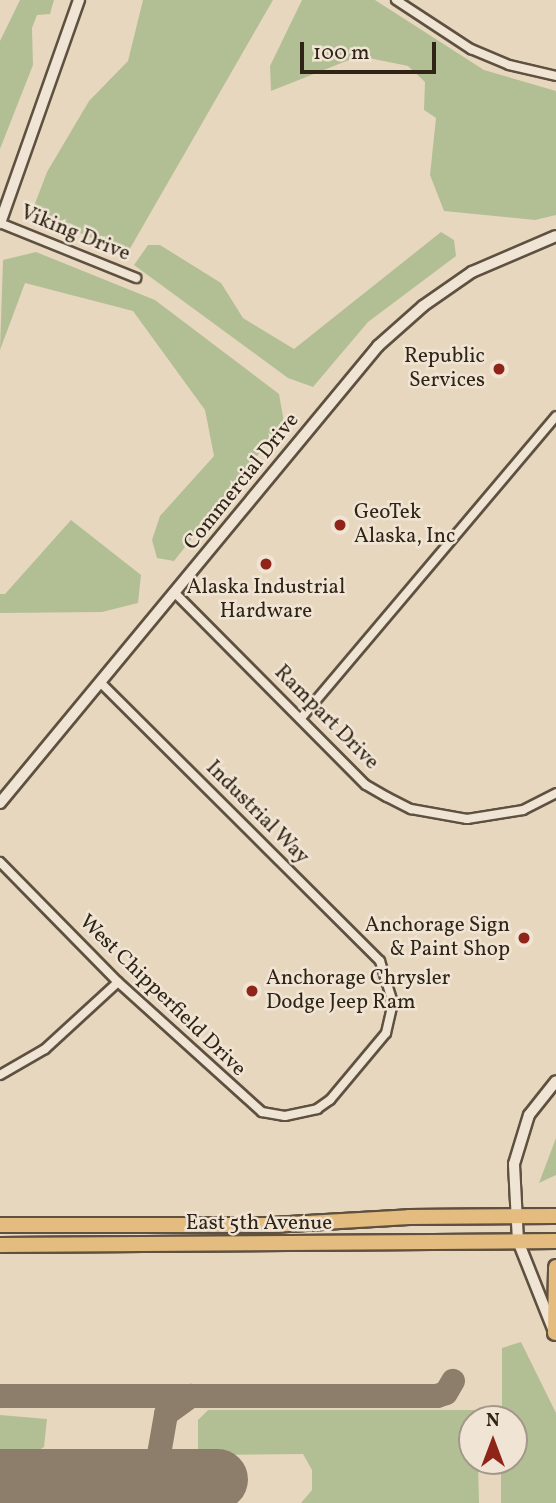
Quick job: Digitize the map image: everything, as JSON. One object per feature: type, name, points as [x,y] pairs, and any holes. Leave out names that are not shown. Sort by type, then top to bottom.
[{"type":"highway","name":"East 5th Avenue","points":[[0,1224],[272,1225],[556,1216]]},
{"type":"highway","name":"East 5th Avenue","points":[[0,1245],[556,1241]]},
{"type":"highway","points":[[556,1267],[556,1334]]},
{"type":"main road","points":[[0,223],[19,161],[79,0]]},
{"type":"main road","name":"Commercial Drive","points":[[0,803],[102,684],[379,346],[423,306],[472,272],[556,236]]},
{"type":"main road","points":[[556,1081],[529,1115],[514,1164],[518,1241],[556,1334]]},
{"type":"street","points":[[396,0],[471,49],[509,65],[556,76]]},
{"type":"street","name":"Viking Drive","points":[[0,223],[136,278]]},
{"type":"street","points":[[301,718],[556,416]]},
{"type":"street","name":"Rampart Drive","points":[[176,594],[366,785],[411,809],[467,819],[496,817],[523,810],[556,793]]},
{"type":"street","name":"Industrial Way","points":[[102,684],[386,970],[393,1003],[386,1033],[330,1100],[317,1109]]},
{"type":"street","name":"West Chipperfield Drive","points":[[0,862],[118,982],[252,1107],[285,1116],[317,1109]]},
{"type":"street","points":[[0,1075],[45,1049],[118,982]]},
{"type":"green space","points":[[20,0],[54,0],[50,14],[37,15],[32,28],[33,65],[0,149],[0,41]]},
{"type":"green space","points":[[143,0],[273,0],[128,252],[31,214],[47,172],[89,101],[128,61]]},
{"type":"green space","points":[[302,0],[375,0],[484,70],[556,91],[556,215],[535,220],[444,211],[430,175],[436,118],[424,110],[425,82],[408,66],[359,56],[271,91],[270,66]]},
{"type":"green space","points":[[441,232],[454,240],[456,256],[368,322],[313,387],[288,378],[134,265],[148,245],[160,245],[221,283],[243,318],[294,349]]},
{"type":"green space","points":[[36,252],[155,300],[279,394],[284,422],[174,561],[157,558],[152,540],[160,516],[214,456],[205,410],[133,311],[25,283],[0,350],[3,260]]},
{"type":"green space","points":[[71,520],[141,575],[138,603],[102,612],[0,613],[0,594],[5,594]]},
{"type":"green space","points":[[556,1138],[556,1175],[539,1183]]},
{"type":"green space","points":[[521,1342],[556,1413],[556,1503],[501,1503],[501,1475],[528,1475],[528,1405],[502,1405],[502,1348]]},
{"type":"green space","points":[[208,1410],[458,1410],[458,1475],[478,1475],[479,1503],[301,1503],[312,1490],[312,1470],[303,1454],[198,1455],[198,1420]]},
{"type":"green space","points":[[0,1415],[47,1419],[44,1447],[34,1453],[0,1454]]},
{"type":"taxiway","points":[[0,1396],[437,1396],[446,1393],[453,1381]]},
{"type":"taxiway","points":[[129,1479],[158,1460],[166,1414],[191,1396]]},
{"type":"taxiway","points":[[129,1479],[149,1489],[161,1503]]},
{"type":"runway","points":[[0,1479],[217,1479]]},
{"type":"place","name":"Republic Services","points":[[499,369]]},
{"type":"place","name":"GeoTek Alaska, Inc","points":[[340,525]]},
{"type":"place","name":"Alaska Industrial Hardware","points":[[266,564]]},
{"type":"place","name":"Anchorage Sign & Paint Shop","points":[[524,938]]},
{"type":"place","name":"Anchorage Chrysler Dodge Jeep Ram","points":[[252,991]]}]
